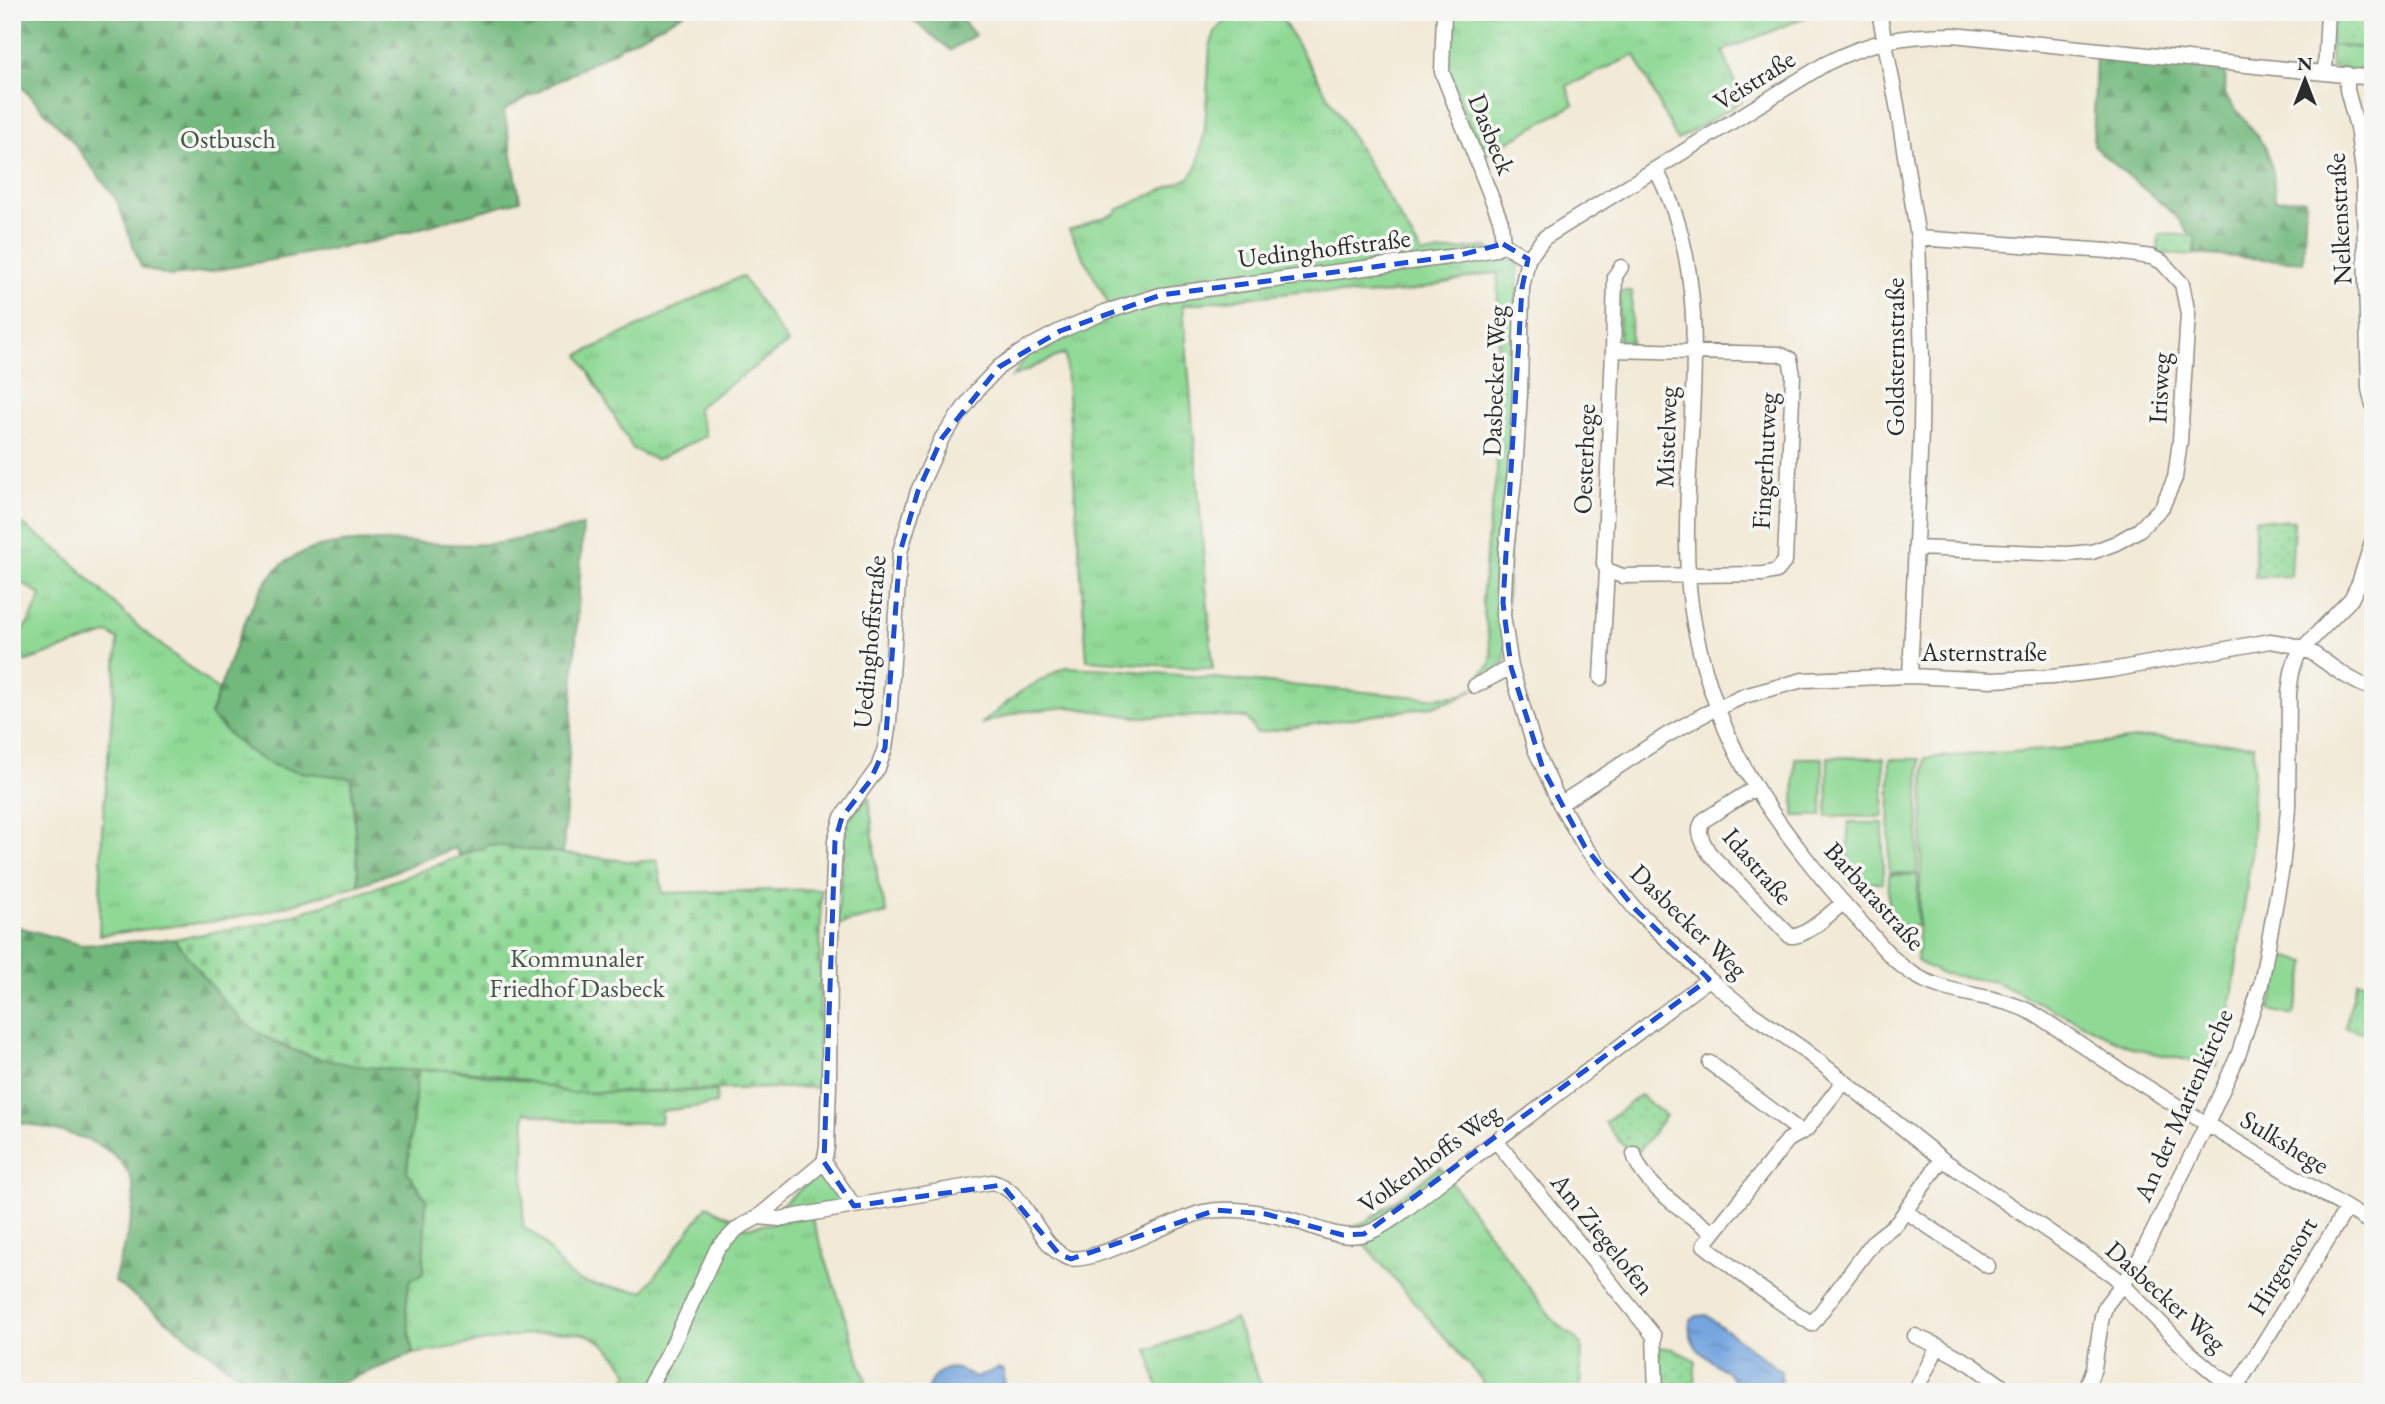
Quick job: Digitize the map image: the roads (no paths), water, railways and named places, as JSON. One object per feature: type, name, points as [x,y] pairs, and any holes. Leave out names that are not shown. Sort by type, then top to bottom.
[{"type":"street","name":"Dasbeck","points":[[1444,12],[1442,72],[1501,222],[1503,244]]},
{"type":"street","points":[[1879,12],[1886,39]]},
{"type":"street","points":[[2325,72],[2328,12]]},
{"type":"street","name":"Veistraße","points":[[1528,259],[1544,239],[1825,64],[1853,50],[1886,39],[1917,35],[1953,35],[2373,78]]},
{"type":"street","name":"Goldsternstraße","points":[[1886,39],[1918,238],[1922,356],[1910,676]]},
{"type":"street","name":"Nelkenstraße","points":[[2347,74],[2347,90],[2357,127],[2363,171],[2369,389],[2373,405]]},
{"type":"street","name":"Mistelweg","points":[[1656,170],[1670,199],[1684,242],[1691,293],[1693,351],[1688,576],[1700,651],[1718,708]]},
{"type":"street","name":"Irisweg","points":[[1916,548],[2067,554],[2092,552],[2139,530],[2162,508],[2175,478],[2182,424],[2188,314],[2182,284],[2162,262],[2151,257],[2109,251],[1918,238]]},
{"type":"street","points":[[1503,244],[1528,259]]},
{"type":"street","name":"Uedinghoffstraße","points":[[824,1162],[830,1079],[830,964],[835,841],[842,817],[870,781],[885,748],[900,552],[918,491],[942,438],[978,389],[999,367],[1024,350],[1060,331],[1135,301],[1208,287],[1456,256],[1496,249],[1503,244]]},
{"type":"street","name":"Dasbecker Weg","points":[[1528,259],[1522,288],[1520,394],[1503,615],[1511,667],[1535,749],[1560,804],[1585,847],[1636,910],[1748,1012],[1803,1049],[1942,1159],[2051,1231],[2122,1284],[2190,1353],[2216,1375],[2241,1389]]},
{"type":"street","name":"Oesterhege","points":[[1601,678],[1607,570],[1604,564],[1615,276],[1621,267]]},
{"type":"street","points":[[1613,350],[1693,351]]},
{"type":"street","name":"Fingerhutweg","points":[[1688,576],[1771,574],[1779,570],[1785,561],[1793,374],[1792,363],[1785,355],[1693,351]]},
{"type":"street","points":[[2373,539],[2351,599],[2302,649],[2338,673],[2373,689]]},
{"type":"street","points":[[1607,570],[1622,576],[1688,576]]},
{"type":"street","name":"Asternstraße","points":[[1560,804],[1667,735],[1718,708],[1744,696],[1803,680],[1910,676],[2021,680],[2111,670],[2270,641],[2302,649]]},
{"type":"street","name":"An der Marienkirche","points":[[2085,1392],[2098,1349],[2102,1316],[2112,1295],[2135,1268],[2207,1124],[2239,1053],[2261,984],[2282,869],[2288,809],[2289,693],[2292,672],[2302,649]]},
{"type":"street","points":[[1475,686],[1511,667]]},
{"type":"street","name":"Barbarastraße","points":[[1718,708],[1755,788],[1843,903],[1909,972],[1939,986],[2018,1005],[2207,1124]]},
{"type":"street","name":"Idastraße","points":[[1755,788],[1700,824],[1700,836],[1709,853],[1790,936],[1804,933],[1843,903]]},
{"type":"street","name":"Volkenhoffs Weg","points":[[758,1217],[780,1219],[992,1182],[1013,1193],[1059,1254],[1071,1259],[1094,1256],[1195,1214],[1216,1210],[1238,1209],[1266,1214],[1343,1235],[1356,1235],[1377,1228],[1391,1219],[1709,979]]},
{"type":"street","points":[[1710,1063],[1801,1132]]},
{"type":"street","points":[[1843,1082],[1805,1130],[1788,1140],[1704,1245],[1812,1324],[1874,1241],[1897,1223],[1942,1159]]},
{"type":"street","name":"Sulkshege","points":[[2207,1124],[2373,1224]]},
{"type":"street","name":"Am Ziegelofen","points":[[1496,1141],[1654,1336],[1656,1392]]},
{"type":"street","points":[[1634,1154],[1639,1168],[1653,1185],[1713,1233]]},
{"type":"street","points":[[646,1392],[673,1344],[718,1249],[738,1228],[758,1217],[824,1162],[854,1206]]},
{"type":"street","name":"Hirgensort","points":[[2241,1389],[2347,1208]]},
{"type":"street","points":[[1905,1211],[1988,1266]]},
{"type":"street","points":[[1915,1336],[1971,1364],[2010,1392]]},
{"type":"street","points":[[1915,1392],[1938,1346]]},
{"type":"water","points":[[1706,1315],[1781,1371],[1781,1381],[1773,1392],[1740,1392],[1728,1374],[1701,1353],[1690,1334],[1690,1321],[1697,1316]]},
{"type":"water","points":[[998,1368],[1004,1371],[1005,1392],[927,1392],[931,1381],[944,1370],[961,1370],[976,1378]]},
{"type":"park label","name":"Ostbusch","points":[[228,139]]},
{"type":"park label","name":"Kommunaler Friedhof Dasbeck","points":[[577,973]]}]
